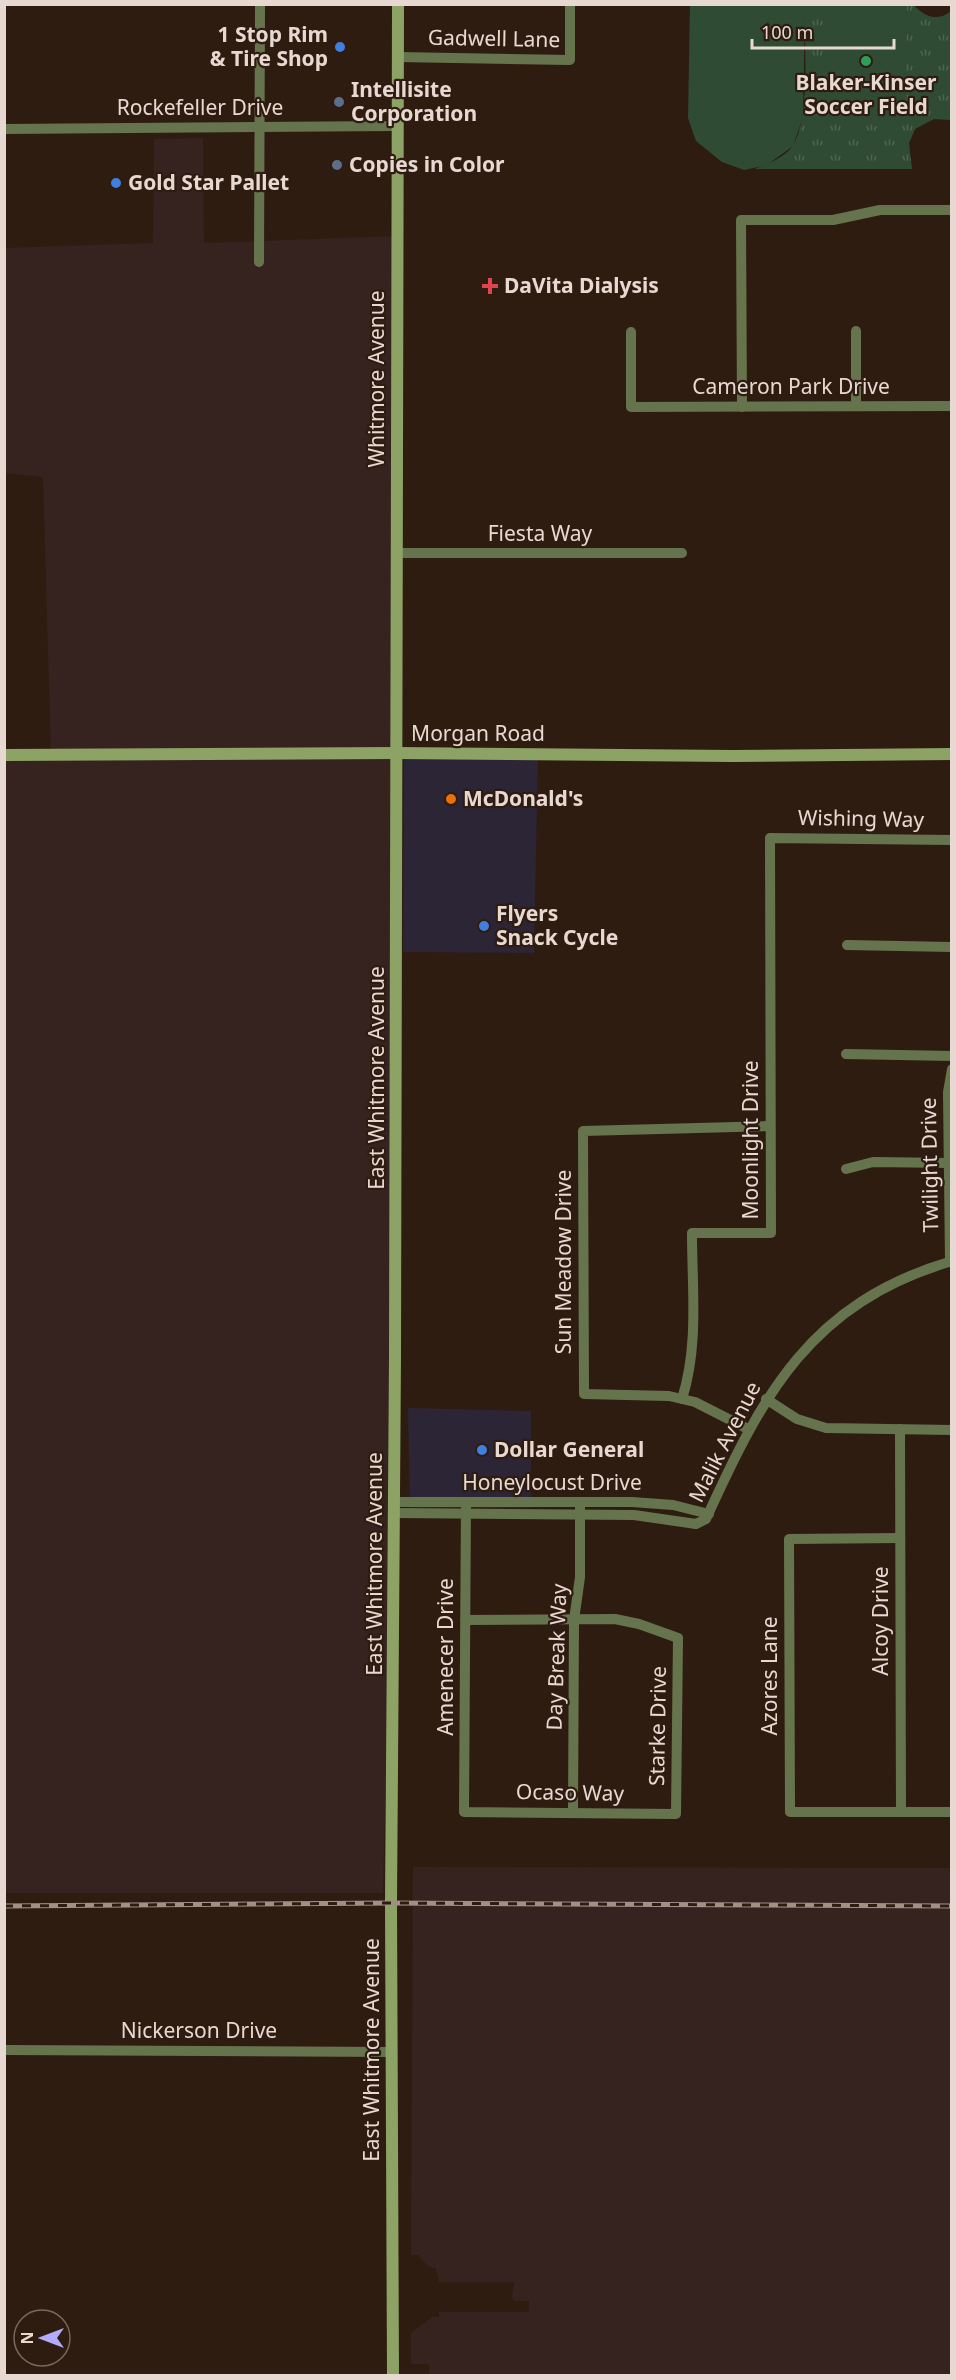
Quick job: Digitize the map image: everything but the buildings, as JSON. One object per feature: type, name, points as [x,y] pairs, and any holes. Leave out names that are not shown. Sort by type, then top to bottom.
[{"type":"main road","name":"Whitmore Avenue","points":[[397,753],[396,126],[398,4]]},
{"type":"main road","name":"East Whitmore Avenue","points":[[393,2376],[391,1903],[397,753]]},
{"type":"main road","name":"Morgan Road","points":[[4,755],[951,754]]},
{"type":"street","points":[[259,262],[260,4]]},
{"type":"street","name":"Gadwell Lane","points":[[398,57],[570,60],[570,4]]},
{"type":"street","name":"Rockefeller Drive","points":[[4,129],[396,126]]},
{"type":"street","points":[[742,406],[741,220],[833,220],[880,210],[951,210]]},
{"type":"street","points":[[856,331],[856,406]]},
{"type":"street","name":"Cameron Park Drive","points":[[631,332],[631,407],[951,406]]},
{"type":"street","name":"Fiesta Way","points":[[397,553],[682,553]]},
{"type":"street","name":"Wishing Way","points":[[770,838],[951,840]]},
{"type":"street","name":"Moonlight Drive","points":[[682,1399],[690,1374],[693,1351],[692,1233],[771,1233],[770,838]]},
{"type":"street","points":[[847,945],[951,947]]},
{"type":"street","points":[[846,1054],[951,1056]]},
{"type":"street","name":"Twilight Drive","points":[[951,1069],[948,1092],[951,1261]]},
{"type":"street","name":"Sun Meadow Drive","points":[[682,1399],[657,1394],[584,1394],[583,1131],[770,1126]]},
{"type":"street","points":[[846,1169],[873,1162],[949,1163]]},
{"type":"street","name":"Malik Avenue","points":[[708,1517],[748,1430],[766,1399],[800,1355],[843,1315],[892,1283],[951,1261]]},
{"type":"street","points":[[682,1399],[708,1408],[748,1430]]},
{"type":"street","points":[[766,1399],[790,1416],[815,1426],[839,1429],[951,1430]]},
{"type":"street","name":"Alcoy Drive","points":[[900,1430],[901,1812]]},
{"type":"street","name":"Honeylocust Drive","points":[[394,1507],[466,1502],[580,1502],[673,1505],[708,1517]]},
{"type":"street","name":"Amenecer Drive","points":[[464,1812],[466,1502]]},
{"type":"street","name":"Day Break Way","points":[[573,1813],[574,1620],[580,1577],[580,1502]]},
{"type":"street","name":"Honeylocust Drive","points":[[394,1507],[466,1514],[655,1516],[696,1524],[708,1517]]},
{"type":"street","name":"Azores Lane","points":[[900,1538],[789,1539],[790,1812],[901,1812]]},
{"type":"street","points":[[465,1620],[574,1620]]},
{"type":"street","name":"Starke Drive","points":[[574,1620],[615,1620],[639,1624],[678,1638],[676,1814]]},
{"type":"street","name":"Ocaso Way","points":[[464,1812],[676,1814]]},
{"type":"street","points":[[901,1812],[951,1812]]},
{"type":"street","name":"Nickerson Drive","points":[[4,2050],[393,2052]]},
{"type":"shaded area","points":[[203,138],[204,243],[399,236],[396,1333],[383,1893],[5,1893],[4,758],[51,757],[43,477],[5,473],[4,248],[153,243],[154,139]]},
{"type":"shaded area","points":[[538,755],[534,953],[403,952],[404,759]]},
{"type":"shaded area","points":[[408,1408],[531,1411],[531,1508],[410,1508]]},
{"type":"shaded area","points":[[413,1867],[951,1868],[951,2375],[429,2376],[429,2364],[411,2364],[411,2333],[432,2317],[439,2317],[439,2312],[529,2312],[529,2301],[515,2301],[512,2298],[514,2282],[439,2282],[436,2268],[429,2267],[418,2255],[411,2255]]},
{"type":"green space","points":[[690,5],[805,5],[803,117],[793,146],[767,165],[744,170],[722,162],[696,141],[688,118]]},
{"type":"green space","points":[[804,5],[914,5],[922,13],[931,17],[941,16],[951,11],[951,120],[934,119],[915,129],[909,143],[912,169],[755,169],[783,155],[791,148],[798,136],[802,119],[805,80]]},
{"type":"green space","name":"Blaker-Kinser Soccer Field","points":[[827,5],[907,5],[905,117],[826,117]]},
{"type":"railway","points":[[4,1906],[391,1903],[952,1906]]},
{"type":"place","name":"1 Stop Rim & Tire Shop","points":[[340,47]]},
{"type":"place","name":"Blaker-Kinser Soccer Field","points":[[866,61]]},
{"type":"place","name":"Intellisite Corporation","points":[[339,102]]},
{"type":"place","name":"Copies in Color","points":[[337,165]]},
{"type":"place","name":"Gold Star Pallet","points":[[116,183]]},
{"type":"place","name":"DaVita Dialysis","points":[[490,286]]},
{"type":"place","name":"McDonald's","points":[[451,799]]},
{"type":"place","name":"Flyers Snack Cycle","points":[[484,926]]},
{"type":"place","name":"Dollar General","points":[[482,1450]]}]
